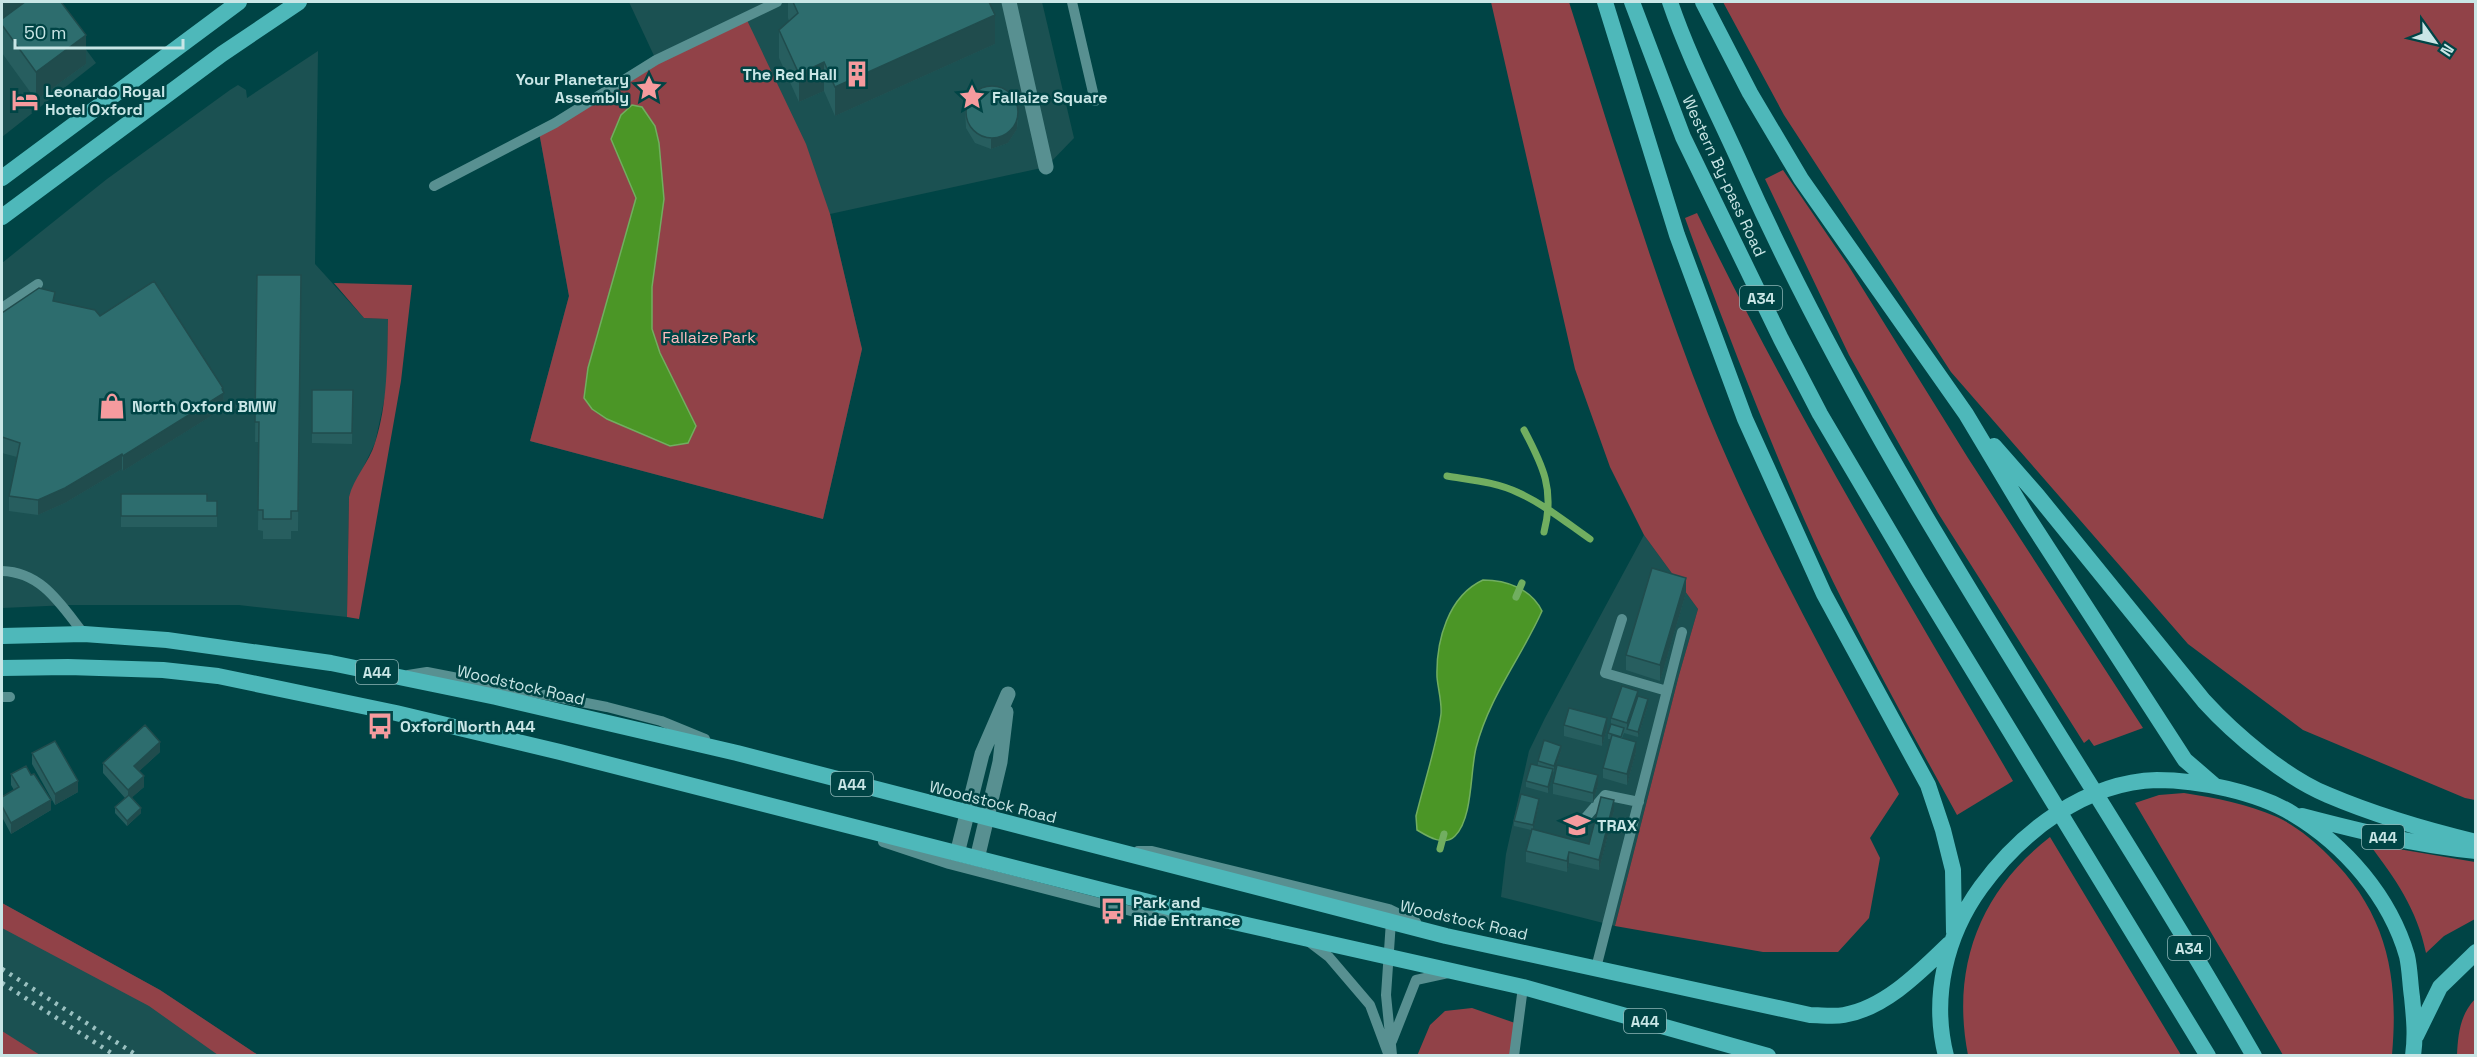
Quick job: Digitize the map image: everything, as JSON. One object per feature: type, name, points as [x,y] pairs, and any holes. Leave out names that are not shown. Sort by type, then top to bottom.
[{"type":"highway","points":[[2,178],[239,2]]},
{"type":"highway","points":[[2,217],[222,54],[299,2]]},
{"type":"highway","points":[[1605,2],[1677,236],[1745,419],[1824,594],[1928,785],[1943,830],[1953,870],[1952,938],[1941,988],[1943,1044],[1946,1056]]},
{"type":"highway","name":"Western By-pass Road","points":[[1632,2],[1683,137],[1820,414],[1918,580],[2208,1056]]},
{"type":"highway","name":"Western By-pass Road","points":[[1670,2],[1704,84],[1775,241],[1840,368],[1951,560],[2254,1056]]},
{"type":"highway","points":[[1703,2],[1750,93],[1801,179],[1966,414],[2027,516],[2185,760],[2214,785]]},
{"type":"highway","points":[[1966,414],[2037,495],[2204,702],[2221,719],[2275,763],[2326,794],[2387,816],[2475,842]]},
{"type":"highway","name":"Woodstock Road","points":[[2,636],[84,634],[167,640],[250,650],[331,663],[507,699],[737,753],[1446,936],[1810,1016],[1843,1015],[1868,1007],[1903,985],[1952,938]]},
{"type":"highway","name":"A44","points":[[2,668],[151,670],[218,676],[486,734],[1209,917],[1523,987],[1768,1056]]},
{"type":"highway","points":[[1952,938],[1973,898],[2004,857],[2042,824],[2074,804],[2122,786],[2157,780],[2214,785],[2292,813],[2343,850],[2366,878],[2398,930],[2408,958],[2416,1037],[2413,1056]]},
{"type":"highway","name":"A44","points":[[2292,813],[2371,834],[2435,847],[2475,851]]},
{"type":"highway","points":[[2416,1037],[2440,987],[2475,952]]},
{"type":"street","points":[[1009,2],[1046,167]]},
{"type":"street","points":[[957,854],[982,754],[1008,694],[1000,762],[977,859]]},
{"type":"lane","points":[[434,186],[555,123],[656,60],[777,2]]},
{"type":"lane","points":[[1072,2],[1095,101]]},
{"type":"lane","points":[[2,308],[39,284]]},
{"type":"lane","points":[[2,571],[18,571],[41,583],[84,634]]},
{"type":"lane","points":[[1622,619],[1605,673],[1667,691]]},
{"type":"lane","points":[[1596,968],[1682,632]]},
{"type":"lane","points":[[1575,830],[1605,795],[1639,802]]},
{"type":"lane","points":[[808,816],[949,864],[1150,916],[1209,917]]},
{"type":"lane","points":[[1102,849],[1152,851],[1389,909],[1446,936]]},
{"type":"lane","points":[[1390,921],[1386,995],[1392,1042],[1391,1056]]},
{"type":"lane","points":[[1304,939],[1329,957],[1370,1005],[1391,1056]]},
{"type":"lane","points":[[1392,1042],[1416,980],[1454,972]]},
{"type":"lane","points":[[1514,1056],[1523,987]]},
{"type":"shaded area","name":"Leonardo Royal Hotel Oxford","points":[[2,2],[51,2],[96,63],[2,137]]},
{"type":"shaded area","name":"Fallaize Park","points":[[629,2],[1042,2],[1074,138],[1046,167],[830,214],[862,349],[823,519],[530,441],[569,296],[539,132],[656,60]]},
{"type":"shaded area","points":[[318,51],[315,264],[364,318],[388,319],[387,387],[375,443],[349,497],[347,617],[239,605],[69,605],[2,608],[2,263],[107,179],[230,90],[238,85],[246,90],[247,98]]},
{"type":"shaded area","points":[[632,105],[642,107],[655,126],[659,143],[664,199],[652,287],[652,329],[660,353],[696,426],[688,443],[670,446],[607,419],[592,409],[584,398],[588,368],[636,198],[611,139],[621,115]]},
{"type":"shaded area","points":[[1644,535],[1698,609],[1615,926],[1501,897],[1506,854],[1529,751]]},
{"type":"shaded area","points":[[1483,580],[1492,580],[1517,587],[1532,597],[1542,611],[1497,695],[1482,729],[1474,758],[1468,807],[1461,828],[1451,839],[1441,841],[1417,830],[1416,816],[1441,714],[1437,677],[1439,649],[1446,621],[1453,608],[1471,587]]},
{"type":"shaded area","points":[[2,903],[160,990],[258,1055],[2,1056]]},
{"type":"green space","points":[[1491,2],[1569,2],[1652,261],[1708,414],[1774,559],[1899,794],[1870,838],[1880,858],[1869,918],[1838,952],[1763,952],[1615,926],[1698,609],[1644,535],[1610,467],[1575,369]]},
{"type":"green space","points":[[1723,2],[2475,2],[2475,800],[2465,798],[2303,730],[2188,644],[1951,372],[1784,115]]},
{"type":"green space","name":"Fallaize Park","points":[[745,16],[806,144],[830,214],[862,349],[823,519],[530,441],[569,296],[539,132],[656,60]]},
{"type":"green space","points":[[1783,170],[1848,265],[1968,458],[2143,728],[2094,746],[2089,739],[2084,743],[1938,513],[1849,355],[1765,179]]},
{"type":"green space","points":[[1697,213],[1733,286],[1810,429],[2013,781],[1957,815],[1858,632],[1821,557],[1772,445],[1685,218]]},
{"type":"green space","points":[[334,283],[412,285],[401,381],[359,619],[347,617],[349,497],[372,450],[379,428],[386,382],[388,319],[364,318]]},
{"type":"green space","points":[[2184,793],[2243,805],[2266,812],[2284,821],[2316,844],[2348,877],[2364,900],[2385,947],[2393,999],[2392,1055],[2283,1055],[2135,803],[2159,795]]},
{"type":"green space","points":[[2050,837],[2181,1055],[1968,1055],[1964,1023],[1964,992],[1968,962],[1976,934],[1988,907],[2005,882],[2025,859]]},
{"type":"green space","points":[[2369,844],[2475,862],[2475,919],[2444,936],[2426,953],[2411,908],[2388,869]]},
{"type":"green space","points":[[2,903],[160,990],[258,1055],[218,1055],[149,1006],[2,928]]},
{"type":"green space","points":[[2475,999],[2475,1055],[2457,1055],[2461,1025]]},
{"type":"green space","points":[[1472,1008],[1515,1023],[1513,1055],[1417,1056],[1430,1025],[1445,1011]]},
{"type":"green space","points":[[2,1031],[40,1055],[2,1055]]},
{"type":"building","points":[[25,2],[61,2],[86,35],[36,72],[2,25],[2,19]]},
{"type":"building","name":"The Red Hall","points":[[793,2],[989,2],[995,15],[835,87],[824,62],[799,74],[779,30],[798,13]]},
{"type":"building","points":[[992,86],[1002,88],[1010,94],[1016,102],[1018,112],[1016,122],[1010,130],[1002,136],[992,138],[982,136],[974,130],[968,122],[966,112],[968,102],[974,94],[982,88]]},
{"type":"building","points":[[257,275],[301,275],[298,511],[291,511],[291,519],[263,519],[263,510],[258,510],[259,422],[255,422]]},
{"type":"building","name":"North Oxford BMW","points":[[154,281],[223,388],[224,393],[123,456],[122,454],[65,488],[38,500],[9,496],[20,443],[2,437],[2,313],[39,288],[55,292],[53,301],[95,310],[100,316]]},
{"type":"building","points":[[312,390],[353,390],[352,433],[312,433]]},
{"type":"building","points":[[121,494],[207,494],[207,501],[217,501],[217,516],[121,516]]},
{"type":"building","points":[[1652,568],[1686,578],[1660,665],[1626,655]]},
{"type":"building","points":[[1622,686],[1638,691],[1627,723],[1611,718]]},
{"type":"building","points":[[1638,696],[1648,699],[1638,732],[1627,729]]},
{"type":"building","points":[[1569,708],[1607,718],[1602,736],[1564,725]]},
{"type":"building","points":[[1611,724],[1624,728],[1621,737],[1608,733]]},
{"type":"building","points":[[145,725],[160,742],[134,766],[144,776],[128,790],[103,763]]},
{"type":"building","points":[[1612,735],[1636,742],[1627,774],[1603,768]]},
{"type":"building","points":[[1544,740],[1561,746],[1554,766],[1538,761]]},
{"type":"building","points":[[55,741],[78,781],[55,794],[32,753]]},
{"type":"building","points":[[1531,764],[1553,769],[1548,787],[1526,781]]},
{"type":"building","points":[[1557,765],[1598,775],[1593,793],[1553,783]]},
{"type":"building","points":[[26,766],[51,800],[11,823],[2,806],[2,797],[19,787],[11,774]]},
{"type":"building","points":[[1521,794],[1539,799],[1533,825],[1514,821]]},
{"type":"building","points":[[129,795],[141,808],[127,821],[115,807]]},
{"type":"building","points":[[1601,797],[1614,800],[1599,860],[1569,852],[1567,861],[1526,851],[1532,829],[1589,844]]},
{"type":"waterway","points":[[1524,430],[1542,467],[1548,491],[1544,532]]},
{"type":"waterway","points":[[1447,476],[1511,489],[1547,509],[1590,539]]},
{"type":"waterway","points":[[1516,597],[1522,583]]},
{"type":"waterway","points":[[1440,849],[1444,834]]},
{"type":"railway","points":[[2,969],[138,1056]]},
{"type":"railway","points":[[2,983],[116,1056]]},
{"type":"place","name":"The Red Hall","points":[[857,74]]},
{"type":"place","name":"Your Planetary Assembly","points":[[649,88]]},
{"type":"place","name":"Fallaize Square","points":[[972,97]]},
{"type":"place","name":"Leonardo Royal Hotel Oxford","points":[[25,100]]},
{"type":"place","name":"North Oxford BMW","points":[[112,406]]},
{"type":"place","name":"Oxford North A44","points":[[380,726]]},
{"type":"place","name":"TRAX","points":[[1577,825]]},
{"type":"place","name":"Park and Ride Entrance","points":[[1113,911]]}]
